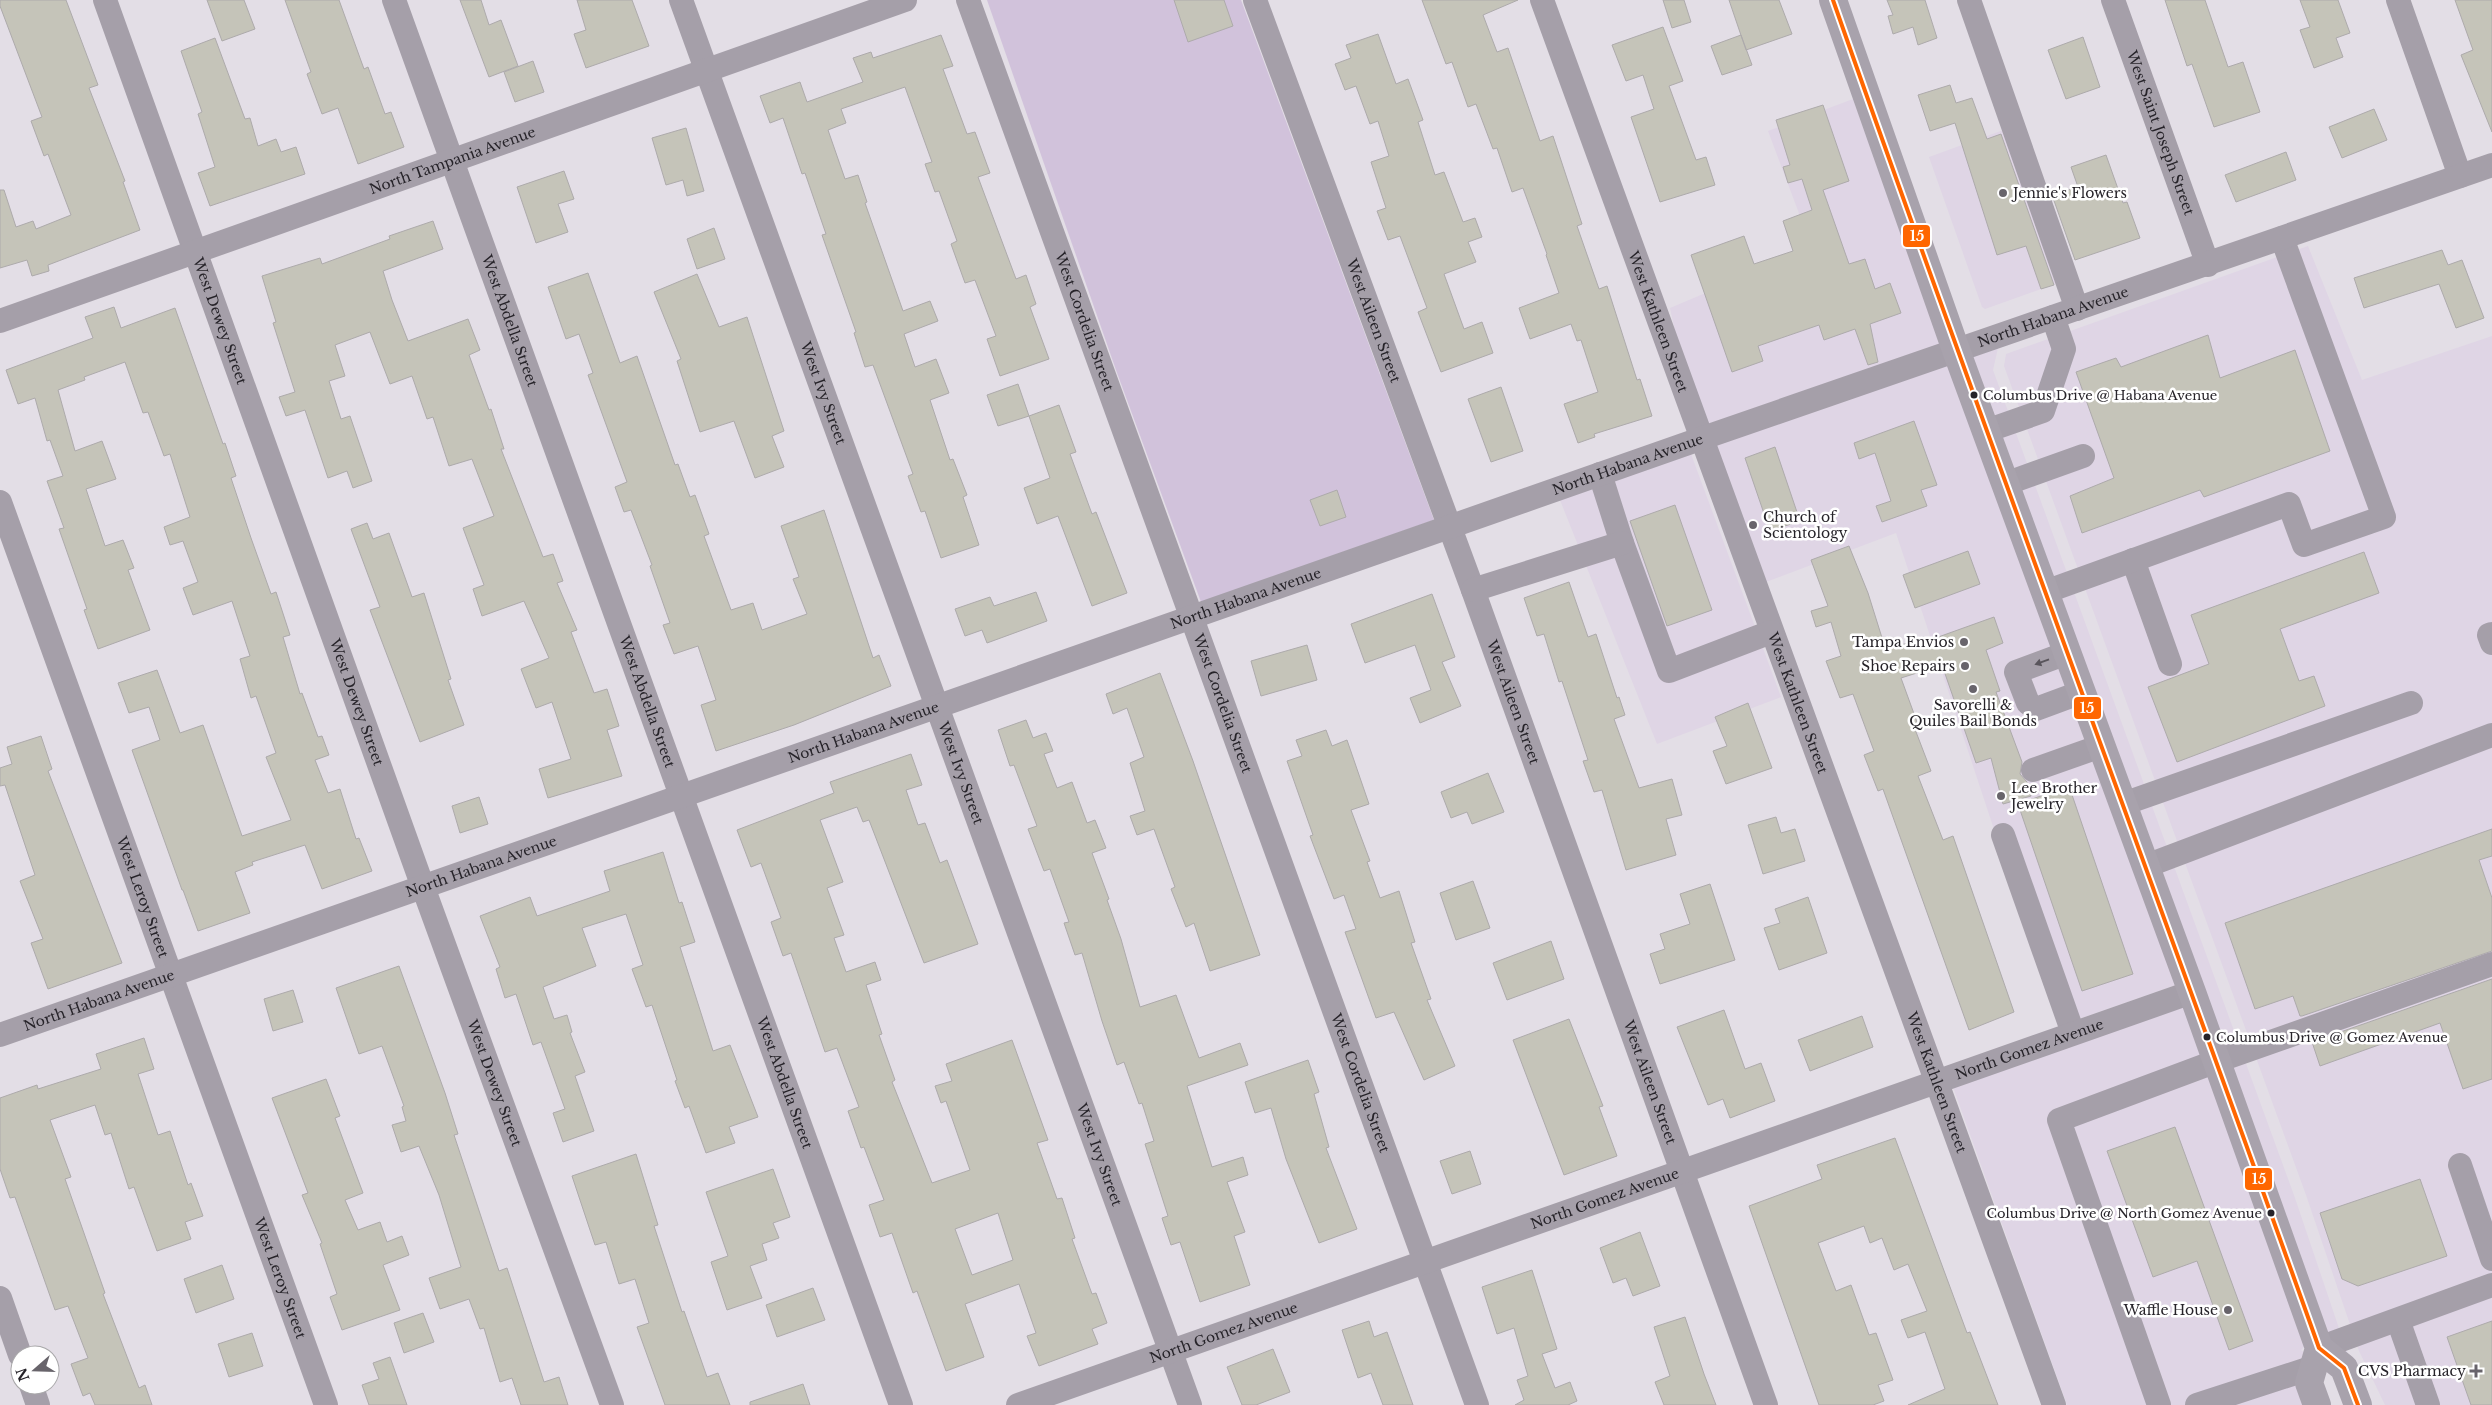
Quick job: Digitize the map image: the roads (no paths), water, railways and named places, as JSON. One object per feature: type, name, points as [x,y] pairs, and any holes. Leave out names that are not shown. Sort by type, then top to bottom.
[{"type":"main road","points":[[1833,0],[1956,350],[2217,1061],[2316,1358],[2309,1383],[2318,1405]]},
{"type":"main road","points":[[2316,1358],[2344,1368],[2358,1405]]},
{"type":"street","name":"West Dewey Street","points":[[105,0],[423,886],[612,1405]]},
{"type":"street","name":"West Abdella Street","points":[[394,0],[901,1405]]},
{"type":"street","name":"West Ivy Street","points":[[681,0],[1190,1405]]},
{"type":"street","name":"North Tampania Avenue","points":[[0,321],[905,0]]},
{"type":"street","name":"West Cordelia Street","points":[[968,0],[1477,1405]]},
{"type":"street","name":"West Aileen Street","points":[[1255,0],[1450,526],[1766,1405]]},
{"type":"street","name":"West Kathleen Street","points":[[1542,0],[1700,439],[1937,1080],[2054,1405]]},
{"type":"street","points":[[1969,0],[2077,309]]},
{"type":"street","name":"West Saint Joseph Street","points":[[2113,0],[2208,265]]},
{"type":"street","points":[[2398,0],[2460,176]]},
{"type":"street","name":"North Habana Avenue","points":[[0,1035],[1450,526],[1956,350],[2208,265],[2492,165]]},
{"type":"street","points":[[2045,592],[2289,504],[2304,546],[2384,517],[2282,238]]},
{"type":"street","points":[[1986,431],[2043,411],[2064,349],[2053,317]]},
{"type":"street","points":[[2005,484],[2083,456]]},
{"type":"street","points":[[1600,474],[1622,543],[1669,671],[1771,632]]},
{"type":"street","name":"West Leroy Street","points":[[0,502],[326,1405]]},
{"type":"street","points":[[1473,590],[1622,543]]},
{"type":"street","points":[[2133,560],[2170,664]]},
{"type":"street","points":[[2492,634],[2489,635],[2492,643]]},
{"type":"street","points":[[2067,653],[2016,672],[2028,704],[2036,709],[2082,692]]},
{"type":"street","points":[[2123,804],[2411,703]]},
{"type":"street","points":[[2146,866],[2492,735]]},
{"type":"street","points":[[2033,770],[2102,746]]},
{"type":"street","points":[[2003,835],[2073,1033]]},
{"type":"street","points":[[2159,1405],[2059,1120],[2217,1061],[2492,964]]},
{"type":"street","name":"North Gomez Avenue","points":[[1018,1405],[1937,1080],[2192,992]]},
{"type":"street","points":[[2460,1165],[2492,1258]]},
{"type":"street","points":[[2197,1405],[2316,1358],[2398,1320],[2492,1285]]},
{"type":"street","points":[[0,1298],[16,1345]]},
{"type":"street","points":[[2398,1320],[2428,1405]]},
{"type":"place","name":"Jennie's Flowers","points":[[2003,193]]},
{"type":"place","name":"Columbus Drive @ Habana Avenue","points":[[1974,395]]},
{"type":"place","name":"Church of Scientology","points":[[1753,525]]},
{"type":"place","name":"Tampa Envios","points":[[1964,642]]},
{"type":"place","name":"Shoe Repairs","points":[[1965,666]]},
{"type":"place","name":"Savorelli & Quiles Bail Bonds","points":[[1973,689]]},
{"type":"place","name":"Lee Brother Jewelry","points":[[2001,796]]},
{"type":"place","name":"Columbus Drive @ Gomez Avenue","points":[[2207,1037]]},
{"type":"place","name":"Columbus Drive @ North Gomez Avenue","points":[[2271,1213]]},
{"type":"place","name":"Waffle House","points":[[2228,1310]]},
{"type":"place","name":"CVS Pharmacy","points":[[2476,1371]]}]
